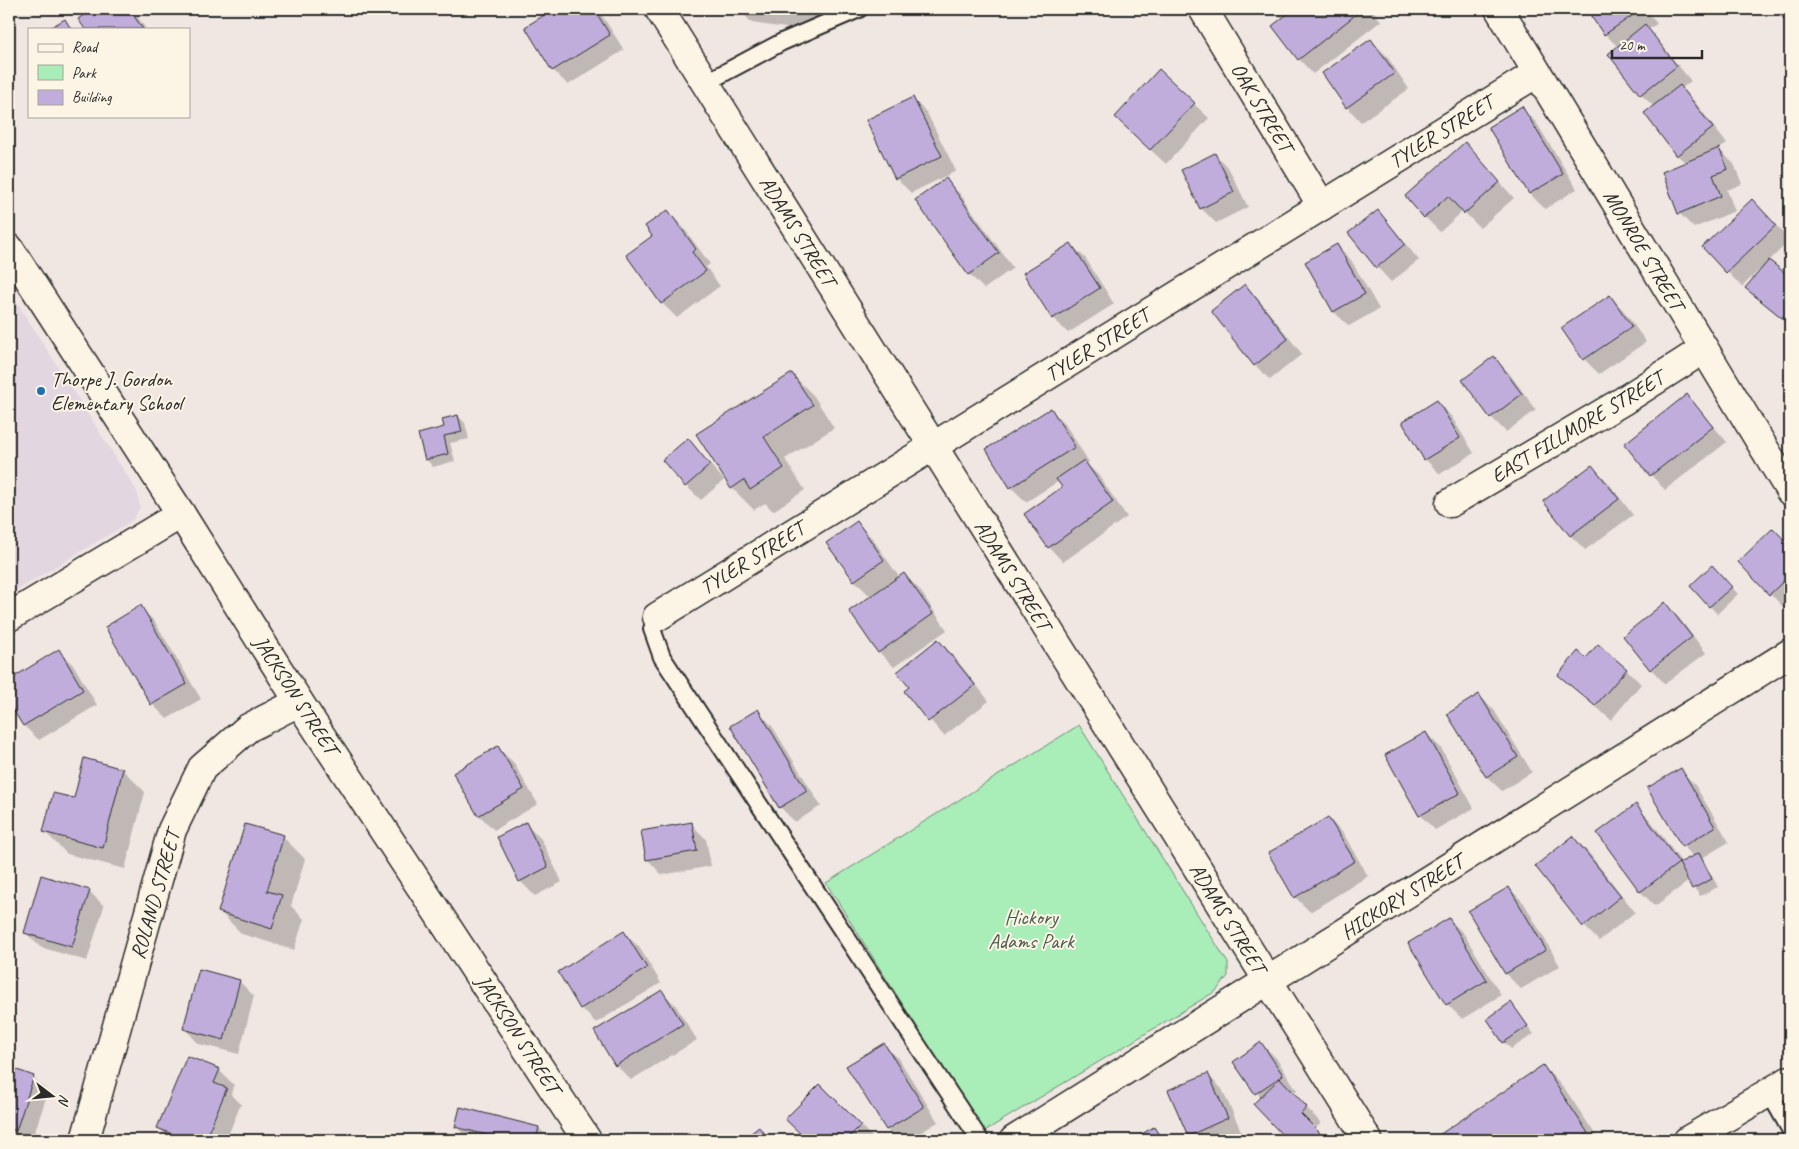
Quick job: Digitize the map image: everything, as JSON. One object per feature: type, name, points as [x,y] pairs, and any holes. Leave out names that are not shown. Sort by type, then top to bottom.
[{"type":"street","name":"ADAMS STREET","points":[[659,9],[1368,1140]]},
{"type":"street","name":"OAK STREET","points":[[1203,9],[1322,206]]},
{"type":"street","name":"MONROE STREET","points":[[1499,9],[1790,491]]},
{"type":"street","name":"TYLER STREET","points":[[657,617],[1537,73]]},
{"type":"street","name":"JACKSON STREET","points":[[9,248],[181,514],[299,702],[587,1140]]},
{"type":"street","name":"EAST FILLMORE STREET","points":[[1450,503],[1624,401],[1704,350]]},
{"type":"street","points":[[9,617],[181,514]]},
{"type":"street","name":"HICKORY STREET","points":[[1014,1140],[1790,653]]},
{"type":"street","name":"ROLAND STREET","points":[[85,1140],[172,830],[202,768],[248,728],[299,702]]},
{"type":"street","points":[[1688,1140],[1780,1086]]},
{"type":"lane","points":[[705,82],[782,42],[859,9]]},
{"type":"lane","points":[[657,617],[652,629],[662,657],[980,1140]]},
{"type":"lane","points":[[1780,1086],[1790,1129]]},
{"type":"shaded area","name":"Thorpe J. Gordon Elementary School","points":[[9,290],[137,491],[140,507],[133,520],[9,595]]},
{"type":"green space","name":"Hickory Adams Park","points":[[1079,725],[1228,963],[1228,976],[1216,991],[983,1132],[826,883]]},
{"type":"building","points":[[92,9],[129,9],[142,28],[84,28],[78,19]]},
{"type":"building","points":[[554,9],[594,9],[610,35],[552,71],[525,27]]},
{"type":"building","points":[[1294,9],[1363,9],[1298,60],[1272,26]]},
{"type":"building","points":[[1586,9],[1642,9],[1604,35]]},
{"type":"building","points":[[1778,9],[1790,9],[1790,30]]},
{"type":"building","points":[[65,19],[70,28],[50,28]]},
{"type":"building","points":[[1645,24],[1677,66],[1640,95],[1608,54]]},
{"type":"building","points":[[1371,39],[1395,73],[1346,108],[1322,73]]},
{"type":"building","points":[[1159,69],[1195,103],[1150,150],[1115,117]]},
{"type":"building","points":[[1680,85],[1713,128],[1676,156],[1644,113]]},
{"type":"building","points":[[913,97],[942,156],[895,179],[866,120]]},
{"type":"building","points":[[1522,106],[1563,174],[1529,194],[1488,127]]},
{"type":"building","points":[[1465,142],[1500,182],[1464,214],[1448,196],[1424,218],[1405,196]]},
{"type":"building","points":[[1719,148],[1728,169],[1713,175],[1721,196],[1678,214],[1662,172]]},
{"type":"building","points":[[1215,153],[1234,192],[1200,209],[1181,170]]},
{"type":"building","points":[[946,178],[999,253],[968,275],[915,200]]},
{"type":"building","points":[[1752,199],[1776,225],[1726,273],[1702,247]]},
{"type":"building","points":[[668,210],[696,249],[692,252],[706,271],[661,304],[626,255],[652,236],[645,226]]},
{"type":"building","points":[[1378,210],[1405,244],[1376,268],[1348,233]]},
{"type":"building","points":[[1071,243],[1100,288],[1052,319],[1023,273]]},
{"type":"building","points":[[1337,244],[1365,294],[1333,312],[1305,262]]},
{"type":"building","points":[[1769,260],[1790,277],[1790,308],[1782,318],[1745,288]]},
{"type":"building","points":[[1245,284],[1288,339],[1254,366],[1211,311]]},
{"type":"building","points":[[1610,295],[1632,327],[1583,360],[1561,328]]},
{"type":"building","points":[[1494,356],[1522,394],[1490,418],[1462,380]]},
{"type":"building","points":[[792,373],[813,405],[764,437],[784,468],[750,490],[744,480],[731,489],[696,434]]},
{"type":"building","points":[[1687,394],[1713,427],[1650,476],[1624,444]]},
{"type":"building","points":[[1437,400],[1460,438],[1424,460],[1402,422]]},
{"type":"building","points":[[1051,408],[1075,447],[1010,488],[986,449]]},
{"type":"building","points":[[458,415],[462,432],[444,436],[448,454],[425,460],[418,434],[444,427],[442,419]]},
{"type":"building","points":[[688,438],[710,465],[685,487],[662,460]]},
{"type":"building","points":[[1084,460],[1113,502],[1048,548],[1024,514],[1062,487],[1056,479]]},
{"type":"building","points":[[1592,465],[1619,499],[1570,536],[1543,501]]},
{"type":"building","points":[[857,521],[884,560],[854,581],[826,543]]},
{"type":"building","points":[[1773,528],[1790,546],[1790,575],[1769,595],[1738,562]]},
{"type":"building","points":[[1712,565],[1732,587],[1709,607],[1690,586]]},
{"type":"building","points":[[904,573],[933,614],[878,653],[849,611]]},
{"type":"building","points":[[1665,602],[1692,637],[1650,670],[1623,636]]},
{"type":"building","points":[[141,605],[187,684],[151,705],[105,627]]},
{"type":"building","points":[[938,639],[975,685],[928,722],[904,691],[909,687],[897,672]]},
{"type":"building","points":[[1598,644],[1627,669],[1595,706],[1558,675],[1578,651],[1586,658]]},
{"type":"building","points":[[59,649],[83,690],[23,726],[9,703],[9,680]]},
{"type":"building","points":[[1479,694],[1518,757],[1486,777],[1447,714]]},
{"type":"building","points":[[758,709],[807,791],[779,808],[730,726]]},
{"type":"building","points":[[1426,732],[1460,793],[1419,816],[1385,755]]},
{"type":"building","points":[[498,746],[524,789],[478,816],[453,773]]},
{"type":"building","points":[[84,758],[123,769],[103,848],[43,832],[53,793],[74,798]]},
{"type":"building","points":[[1681,768],[1715,827],[1682,847],[1647,788]]},
{"type":"building","points":[[1636,804],[1679,863],[1640,892],[1597,833]]},
{"type":"building","points":[[1328,817],[1355,861],[1294,898],[1268,853]]},
{"type":"building","points":[[526,822],[548,867],[519,882],[497,837]]},
{"type":"building","points":[[692,822],[697,851],[646,860],[641,831]]},
{"type":"building","points":[[245,824],[284,835],[267,891],[282,895],[272,929],[218,912]]},
{"type":"building","points":[[1573,836],[1621,896],[1583,927],[1535,866]]},
{"type":"building","points":[[1699,853],[1712,879],[1692,889],[1679,863]]},
{"type":"building","points":[[41,875],[90,890],[72,947],[24,933]]},
{"type":"building","points":[[1509,887],[1546,950],[1505,974],[1468,911]]},
{"type":"building","points":[[1449,918],[1487,980],[1446,1005],[1408,943]]},
{"type":"building","points":[[624,931],[647,968],[580,1009],[558,972]]},
{"type":"building","points":[[199,969],[240,980],[224,1040],[183,1029]]},
{"type":"building","points":[[662,990],[683,1024],[615,1066],[594,1031]]},
{"type":"building","points":[[1511,1002],[1528,1026],[1503,1043],[1487,1019]]},
{"type":"building","points":[[1261,1042],[1283,1075],[1255,1094],[1233,1062]]},
{"type":"building","points":[[884,1043],[924,1107],[886,1130],[846,1066]]},
{"type":"building","points":[[187,1056],[220,1069],[214,1083],[227,1088],[205,1140],[187,1140],[157,1128]]},
{"type":"building","points":[[1543,1065],[1588,1133],[1577,1140],[1442,1140],[1439,1135]]},
{"type":"building","points":[[9,1067],[34,1076],[16,1131],[9,1128]]},
{"type":"building","points":[[1208,1073],[1228,1118],[1188,1136],[1168,1090]]},
{"type":"building","points":[[1280,1078],[1307,1107],[1301,1114],[1321,1134],[1315,1140],[1287,1140],[1253,1104]]},
{"type":"building","points":[[820,1084],[861,1125],[846,1140],[807,1140],[785,1119]]},
{"type":"building","points":[[460,1107],[539,1127],[536,1140],[485,1140],[487,1135],[455,1127]]},
{"type":"building","points":[[759,1127],[769,1140],[742,1140]]},
{"type":"building","points":[[1154,1127],[1162,1140],[1131,1140]]},
{"type":"place","name":"Thorpe J. Gordon Elementary School","points":[[41,391]]}]
